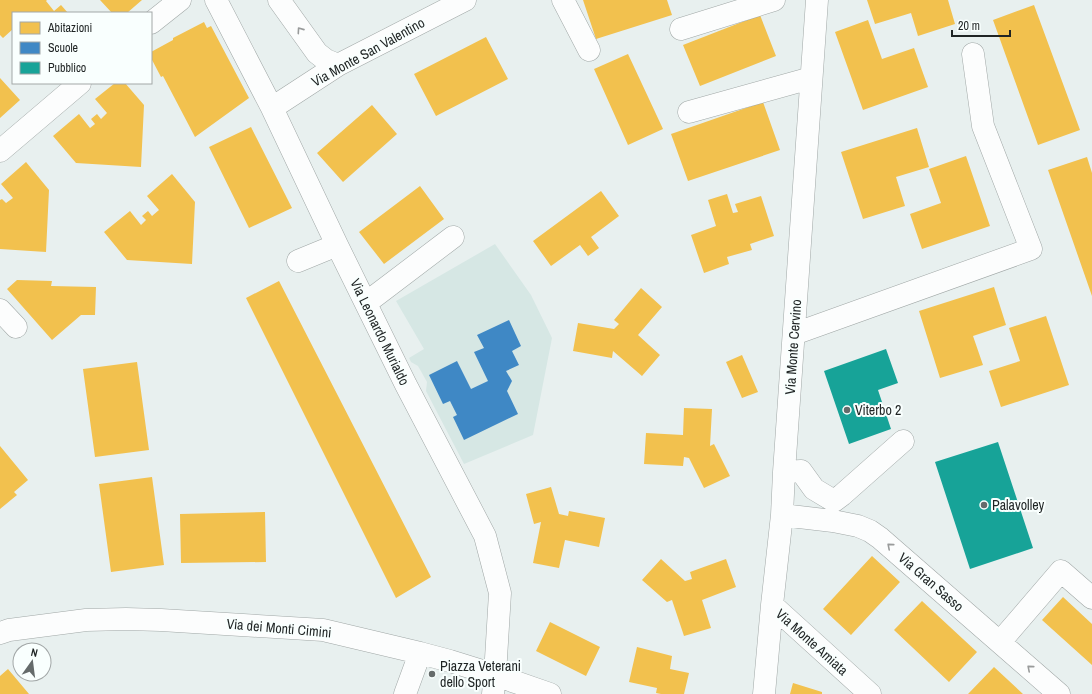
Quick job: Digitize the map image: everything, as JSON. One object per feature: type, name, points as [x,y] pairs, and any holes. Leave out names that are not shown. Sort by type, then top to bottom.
[{"type":"street","points":[[152,22],[180,0]]},
{"type":"street","name":"Via Leonardo Murialdo","points":[[216,0],[272,108],[406,385],[485,536],[500,593],[494,685]]},
{"type":"street","points":[[279,0],[317,53],[326,60],[338,65]]},
{"type":"street","name":"Via Monte San Valentino","points":[[272,108],[338,65],[465,0]]},
{"type":"street","points":[[564,0],[588,50]]},
{"type":"street","points":[[681,29],[774,0]]},
{"type":"street","name":"Via Monte Cervino","points":[[764,694],[782,515],[817,0]]},
{"type":"street","points":[[316,79],[318,64],[317,53]]},
{"type":"street","points":[[794,334],[1031,249],[983,126],[973,54]]},
{"type":"street","points":[[689,112],[811,78]]},
{"type":"street","points":[[0,151],[79,84]]},
{"type":"street","points":[[366,303],[453,237]]},
{"type":"street","points":[[298,261],[337,245]]},
{"type":"street","points":[[0,310],[16,328]]},
{"type":"street","points":[[784,472],[801,471],[814,490],[834,501],[903,441]]},
{"type":"street","name":"Via Gran Sasso","points":[[782,515],[833,521],[870,530],[1059,694]]},
{"type":"street","points":[[1000,642],[1061,571],[1092,598]]},
{"type":"street","name":"Via Monte Amiata","points":[[772,605],[870,694]]},
{"type":"street","name":"Via dei Monti Cimini","points":[[0,633],[9,630],[86,620],[126,619],[323,630],[420,652],[494,685],[550,694]]},
{"type":"street","points":[[405,694],[420,652]]},
{"type":"shaded area","points":[[495,244],[531,295],[552,338],[533,435],[464,464],[426,391],[427,382],[418,366],[411,362],[409,358],[424,349],[396,301]]},
{"type":"building: Abitazioni","points":[[0,0],[47,0],[46,1],[54,11],[61,5],[67,12],[12,12],[12,30],[3,38],[0,35]]},
{"type":"building: Abitazioni","points":[[100,0],[142,0],[128,12],[111,12]]},
{"type":"building: Abitazioni","points":[[583,0],[667,0],[672,15],[596,39]]},
{"type":"building: Abitazioni","points":[[867,0],[948,0],[955,24],[918,36],[911,13],[875,24]]},
{"type":"building: Abitazioni","points":[[1034,5],[1080,130],[1038,145],[993,20]]},
{"type":"building: Abitazioni","points":[[760,15],[776,56],[700,86],[683,45]]},
{"type":"building: Abitazioni","points":[[868,20],[882,59],[914,48],[928,87],[863,110],[835,32]]},
{"type":"building: Abitazioni","points":[[204,22],[207,28],[211,26],[249,98],[195,137],[163,76],[161,77],[152,60],[152,51],[173,40],[173,38]]},
{"type":"building: Abitazioni","points":[[486,37],[508,79],[436,116],[414,74]]},
{"type":"building: Abitazioni","points":[[628,54],[663,129],[628,145],[594,69]]},
{"type":"building: Abitazioni","points":[[0,78],[20,100],[0,118]]},
{"type":"building: Abitazioni","points":[[114,84],[126,84],[144,105],[141,167],[76,163],[53,136],[79,114],[90,128],[95,124],[91,119],[97,114],[101,119],[107,113],[95,99]]},
{"type":"building: Abitazioni","points":[[763,102],[780,150],[688,181],[671,134]]},
{"type":"building: Abitazioni","points":[[372,105],[397,134],[343,182],[317,153]]},
{"type":"building: Abitazioni","points":[[251,127],[292,208],[249,228],[209,147]]},
{"type":"building: Abitazioni","points":[[917,128],[929,167],[896,177],[905,206],[863,219],[841,152]]},
{"type":"building: Abitazioni","points":[[966,156],[990,226],[922,249],[910,214],[941,203],[929,169]]},
{"type":"building: Abitazioni","points":[[1087,157],[1092,173],[1092,296],[1048,170]]},
{"type":"building: Abitazioni","points":[[26,162],[49,190],[46,252],[0,249],[0,200],[2,199],[6,203],[13,198],[1,184]]},
{"type":"building: Abitazioni","points":[[172,174],[195,202],[192,264],[127,260],[104,232],[130,211],[141,225],[146,220],[142,216],[148,211],[152,216],[159,210],[147,196]]},
{"type":"building: Abitazioni","points":[[420,186],[444,219],[384,264],[359,232]]},
{"type":"building: Abitazioni","points":[[601,191],[619,216],[591,237],[599,248],[588,256],[580,245],[551,266],[533,241]]},
{"type":"building: Abitazioni","points":[[727,194],[733,213],[738,212],[735,204],[761,196],[774,236],[750,244],[752,250],[727,257],[729,264],[704,273],[691,235],[716,226],[708,200]]},
{"type":"building: Abitazioni","points":[[17,280],[52,281],[51,286],[96,287],[95,315],[81,315],[52,340],[7,289]]},
{"type":"building: Abitazioni","points":[[279,281],[431,577],[396,598],[246,298]]},
{"type":"building: Abitazioni","points":[[994,287],[1006,325],[973,336],[983,365],[940,378],[919,311]]},
{"type":"building: Abitazioni","points":[[641,288],[662,307],[638,335],[660,355],[642,376],[613,351],[612,358],[573,351],[578,323],[614,329],[619,324],[614,320]]},
{"type":"building: Abitazioni","points":[[1046,316],[1069,385],[1001,407],[989,371],[1020,361],[1009,328]]},
{"type":"building: Abitazioni","points":[[742,355],[758,392],[742,398],[726,362]]},
{"type":"building: Abitazioni","points":[[137,362],[149,450],[95,457],[83,369]]},
{"type":"building: Abitazioni","points":[[684,408],[712,409],[710,446],[714,444],[730,476],[704,488],[689,458],[684,457],[683,466],[644,464],[646,433],[683,435]]},
{"type":"building: Abitazioni","points":[[0,446],[28,480],[14,492],[17,495],[0,509]]},
{"type":"building: Abitazioni","points":[[152,477],[164,565],[111,572],[99,484]]},
{"type":"building: Abitazioni","points":[[551,487],[559,514],[568,516],[569,511],[605,518],[599,547],[565,540],[559,568],[533,563],[541,522],[534,524],[526,494]]},
{"type":"building: Abitazioni","points":[[265,512],[266,562],[181,563],[180,514]]},
{"type":"building: Abitazioni","points":[[872,556],[900,582],[851,635],[823,609]]},
{"type":"building: Abitazioni","points":[[661,559],[685,581],[692,579],[690,572],[726,559],[736,587],[702,600],[711,628],[684,636],[672,600],[667,602],[642,580]]},
{"type":"building: Abitazioni","points":[[1063,597],[1092,624],[1092,665],[1042,620]]},
{"type":"building: Abitazioni","points":[[922,601],[977,652],[949,682],[894,630]]},
{"type":"building: Abitazioni","points":[[550,622],[600,647],[586,676],[536,651]]},
{"type":"building: Abitazioni","points":[[637,647],[672,656],[670,669],[689,673],[684,694],[656,693],[657,688],[629,682]]},
{"type":"building: Abitazioni","points":[[994,667],[1023,694],[968,694]]},
{"type":"building: Abitazioni","points":[[8,669],[12,674],[12,682],[19,682],[29,694],[0,694],[0,676]]},
{"type":"building: Abitazioni","points":[[793,683],[822,692],[822,694],[790,694]]},
{"type":"building: Scuole","points":[[509,320],[521,346],[512,351],[519,365],[506,371],[512,381],[507,391],[518,414],[464,440],[453,417],[457,415],[450,401],[443,404],[429,375],[457,361],[471,389],[488,381],[474,352],[484,348],[477,335]]},
{"type":"building: Pubblico","points":[[886,349],[898,383],[878,390],[891,429],[849,444],[824,371]]},
{"type":"building: Pubblico","name":"Palavolley","points":[[998,442],[1033,548],[970,569],[935,462]]},
{"type":"place","name":"Viterbo 2","points":[[847,410]]},
{"type":"place","name":"Palavolley","points":[[984,505]]},
{"type":"place","name":"Piazza Veterani dello Sport","points":[[432,674]]}]
